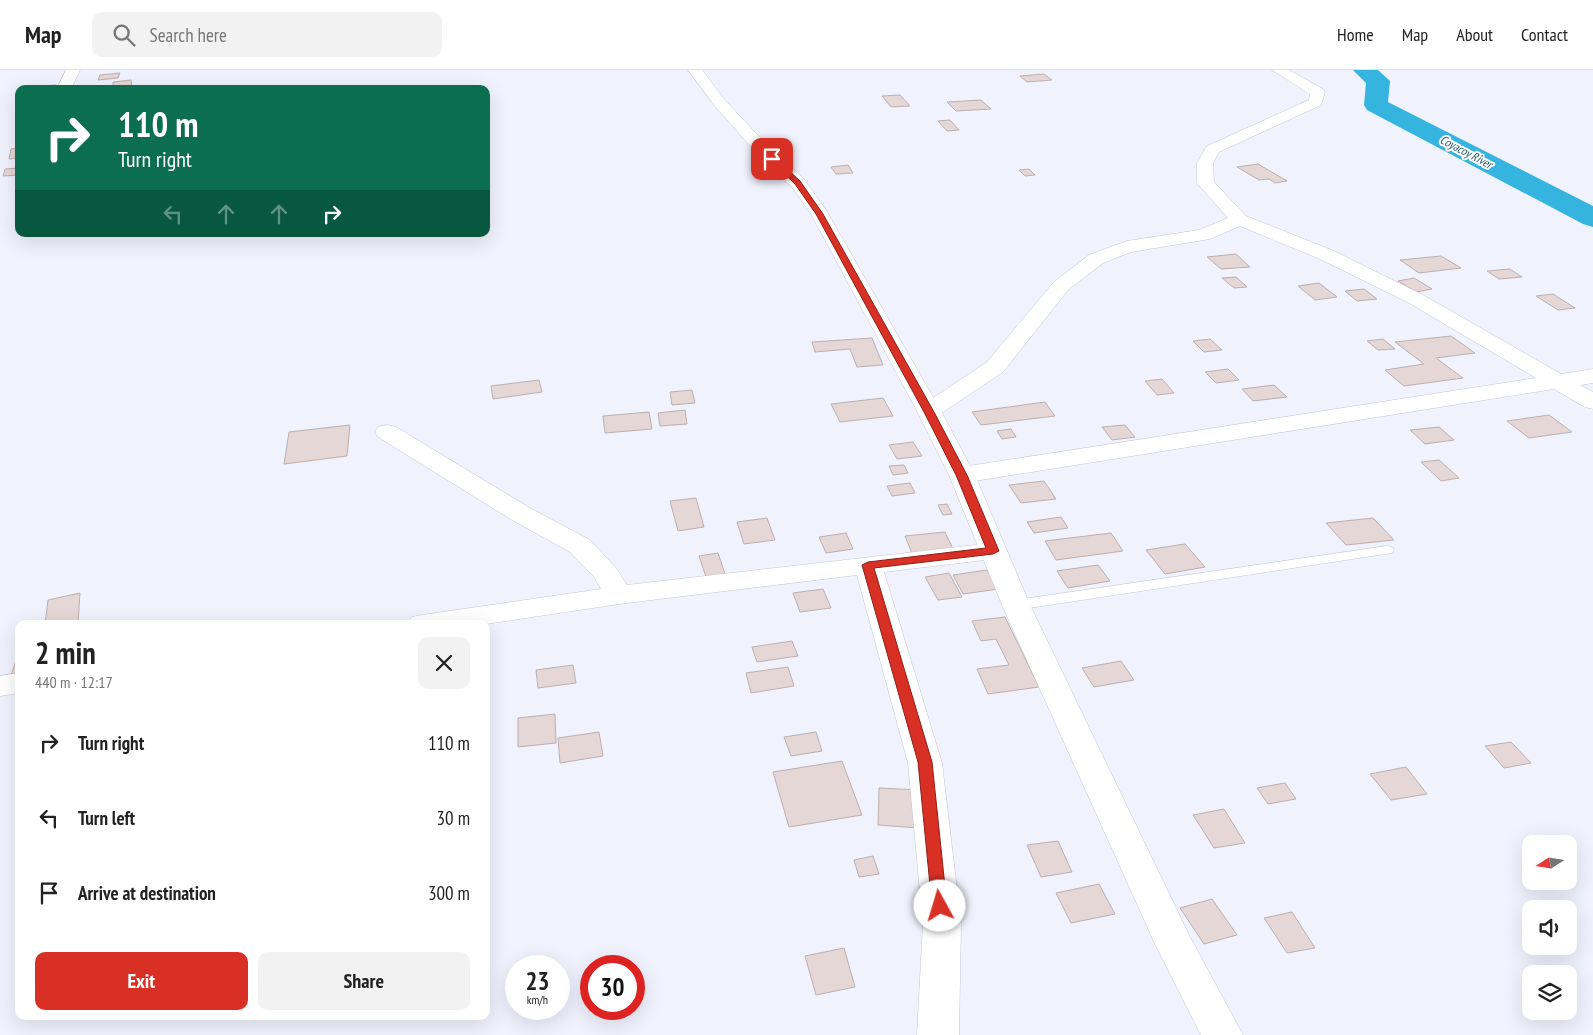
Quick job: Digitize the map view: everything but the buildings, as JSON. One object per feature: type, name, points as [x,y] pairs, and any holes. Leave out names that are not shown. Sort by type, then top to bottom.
[{"type":"street","points":[[66,85],[72,70]]},
{"type":"street","points":[[695,70],[719,102],[759,146],[798,183],[820,214],[929,412],[962,475],[1016,604],[1174,944],[1222,1035]]},
{"type":"street","points":[[1279,70],[1318,92],[1316,102],[1213,149],[1205,163],[1206,183],[1240,220],[1327,255],[1416,299],[1560,381],[1593,402]]},
{"type":"street","points":[[929,412],[995,367],[1061,286],[1096,259],[1127,247],[1203,235],[1240,220]]},
{"type":"street","points":[[962,475],[1593,376]]},
{"type":"street","points":[[387,432],[521,514],[580,546],[606,574],[619,595]]},
{"type":"street","points":[[449,620],[619,595],[993,551]]},
{"type":"street","points":[[868,565],[925,762],[942,924],[938,1035]]},
{"type":"street","points":[[0,686],[15,684]]},
{"type":"lane","points":[[1016,604],[1387,550]]},
{"type":"waterway","name":"Coyacoy River","points":[[1364,70],[1378,81],[1376,105],[1593,218]]},
{"type":"route","points":[[772,159],[798,183],[820,214],[962,475],[993,551],[868,565],[925,762],[940,906]]}]
